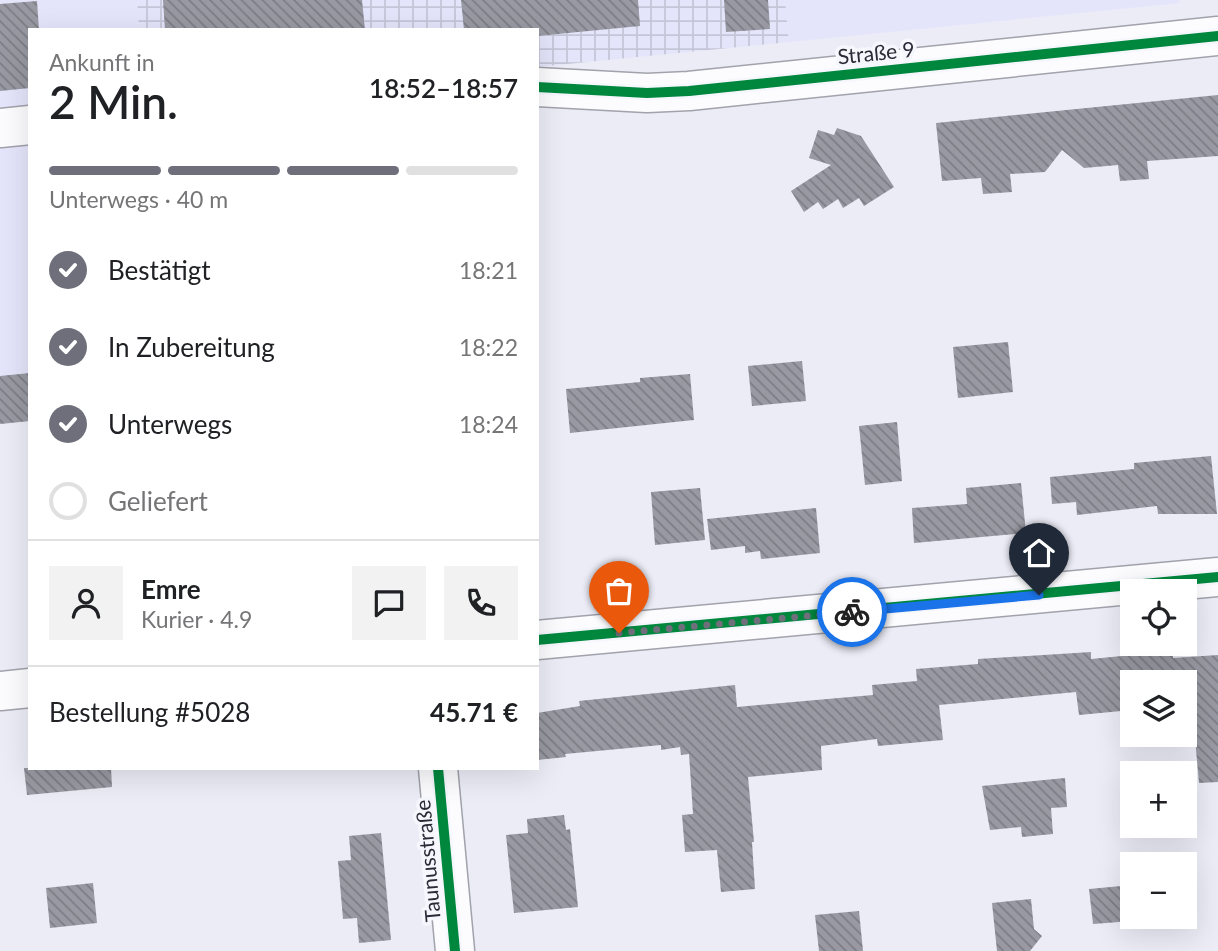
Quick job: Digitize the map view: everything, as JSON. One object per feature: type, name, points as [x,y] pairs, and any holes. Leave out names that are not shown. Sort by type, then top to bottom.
[{"type":"street","name":"Straße 9","points":[[539,87],[647,93],[689,91],[1218,36]]},
{"type":"street","points":[[0,128],[28,125]]},
{"type":"street","points":[[539,640],[1218,577]]},
{"type":"street","points":[[0,691],[28,688]]},
{"type":"street","name":"Taunusstraße","points":[[438,770],[455,951]]},
{"type":"shaded area","points":[[0,0],[137,0],[139,28],[28,28],[28,115],[0,118]]},
{"type":"shaded area","points":[[137,0],[785,0],[789,42],[539,67],[539,28],[139,28]]},
{"type":"shaded area","points":[[785,0],[1179,0],[1180,3],[789,42]]},
{"type":"shaded area","points":[[28,142],[28,421],[0,424],[0,145]]},
{"type":"building","points":[[163,0],[362,0],[365,28],[165,28]]},
{"type":"building","points":[[461,0],[638,0],[640,26],[539,36],[539,28],[464,28]]},
{"type":"building","points":[[724,0],[768,0],[770,29],[726,32]]},
{"type":"building","points":[[37,1],[39,28],[28,28],[28,88],[0,91],[0,4]]},
{"type":"building","points":[[1218,95],[1218,156],[1147,161],[1149,179],[1120,181],[1118,165],[1084,168],[1062,150],[1045,172],[1010,174],[1012,192],[983,194],[981,178],[942,181],[936,123]]},
{"type":"building","points":[[837,128],[861,136],[894,187],[864,206],[859,198],[843,208],[838,199],[823,209],[818,202],[804,212],[791,191],[831,165],[809,158],[818,130],[834,135]]},
{"type":"building","points":[[1008,342],[1013,392],[958,398],[953,347]]},
{"type":"building","points":[[802,361],[806,401],[752,406],[748,366]]},
{"type":"building","points":[[28,373],[28,421],[0,424],[0,376]]},
{"type":"building","points":[[690,374],[694,420],[570,433],[566,389]]},
{"type":"building","points":[[897,422],[902,481],[865,485],[859,426]]},
{"type":"building","points":[[1211,456],[1217,514],[1158,514],[1157,506],[1077,515],[1076,502],[1052,504],[1050,477],[1134,469],[1134,463]]},
{"type":"building","points":[[1021,483],[1026,533],[914,543],[912,508],[967,504],[966,488]]},
{"type":"building","points":[[700,488],[705,540],[655,545],[651,492]]},
{"type":"building","points":[[816,508],[820,553],[761,559],[760,551],[745,553],[745,546],[711,550],[707,519]]},
{"type":"building","points":[[1091,652],[1091,659],[1218,655],[1218,782],[1199,783],[1196,747],[1197,670],[1120,670],[1120,711],[1079,715],[1076,692],[939,705],[943,740],[878,746],[877,739],[821,746],[822,770],[748,777],[755,889],[721,892],[717,850],[685,852],[682,815],[693,814],[689,754],[681,755],[680,747],[661,750],[661,745],[565,754],[566,757],[539,760],[539,713],[580,706],[579,701],[735,685],[737,707],[873,695],[872,685],[917,681],[916,669],[978,664],[978,659]]},
{"type":"building","points":[[24,768],[111,770],[112,787],[27,795]]},
{"type":"building","points":[[1065,778],[1067,807],[1051,808],[1053,834],[1022,837],[1021,827],[990,830],[982,786]]},
{"type":"building","points":[[564,815],[566,830],[570,829],[578,907],[514,913],[506,835],[528,833],[527,819]]},
{"type":"building","points":[[381,833],[391,940],[359,943],[357,918],[343,919],[338,861],[351,860],[349,836]]},
{"type":"building","points":[[93,883],[97,923],[50,928],[46,888]]},
{"type":"building","points":[[1120,886],[1120,922],[1093,924],[1089,889]]},
{"type":"building","points":[[1031,899],[1034,929],[1042,936],[1030,951],[997,951],[992,903]]},
{"type":"building","points":[[859,911],[863,951],[819,951],[815,915]]},
{"type":"cycle path","points":[[539,87],[647,93],[689,91],[1218,36]]},
{"type":"cycle path","points":[[539,640],[1218,577]]},
{"type":"cycle path","points":[[438,770],[455,951]]},
{"type":"way so far","points":[[619,633],[852,612]]},
{"type":"route","points":[[852,612],[1039,595]]}]
